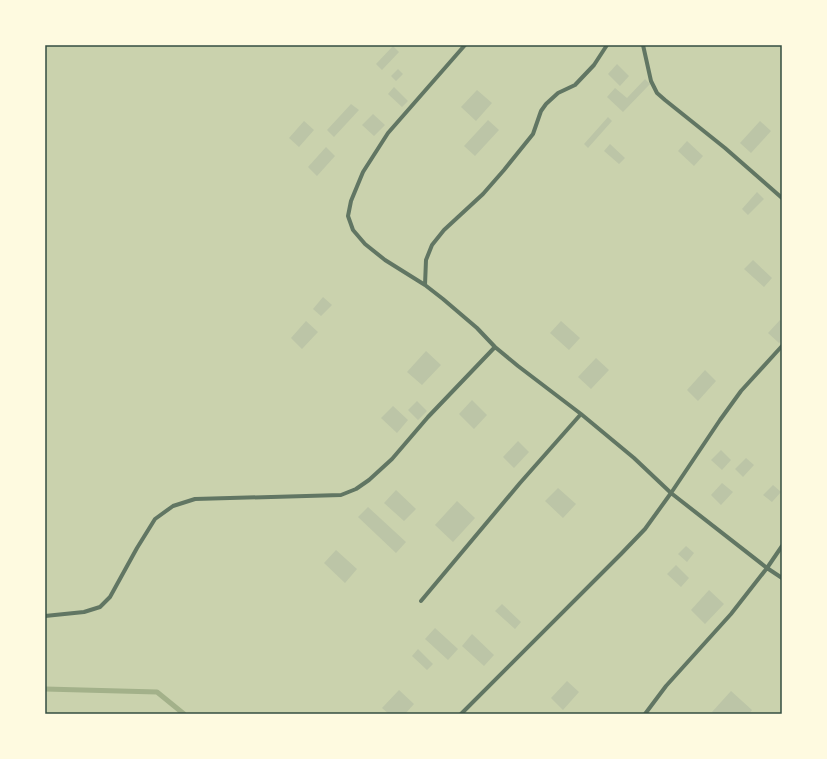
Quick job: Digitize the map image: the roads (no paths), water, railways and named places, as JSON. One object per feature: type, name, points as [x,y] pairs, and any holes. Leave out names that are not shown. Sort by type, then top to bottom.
[{"type":"street","points":[[465,45],[388,133],[363,172],[351,201],[348,216],[353,230],[365,244],[386,260],[425,285],[477,328],[495,347],[581,414],[634,458],[671,493],[782,578]]},
{"type":"street","points":[[425,285],[426,260],[432,245],[444,230],[483,194],[504,170],[533,134],[541,111],[546,104],[558,93],[575,85],[594,65],[607,45]]},
{"type":"street","points":[[643,45],[651,81],[657,93],[725,148],[782,198]]},
{"type":"street","points":[[461,714],[621,554],[645,528],[671,493],[741,391],[782,346]]},
{"type":"street","points":[[45,616],[84,612],[100,607],[110,597],[155,519],[174,506],[194,499],[341,494],[356,489],[369,480],[392,459],[428,418],[495,347]]},
{"type":"street","points":[[421,601],[515,489],[581,414]]},
{"type":"street","points":[[645,714],[666,686],[731,614],[782,546]]},
{"type":"waterway","points":[[45,689],[157,692],[184,714]]}]
